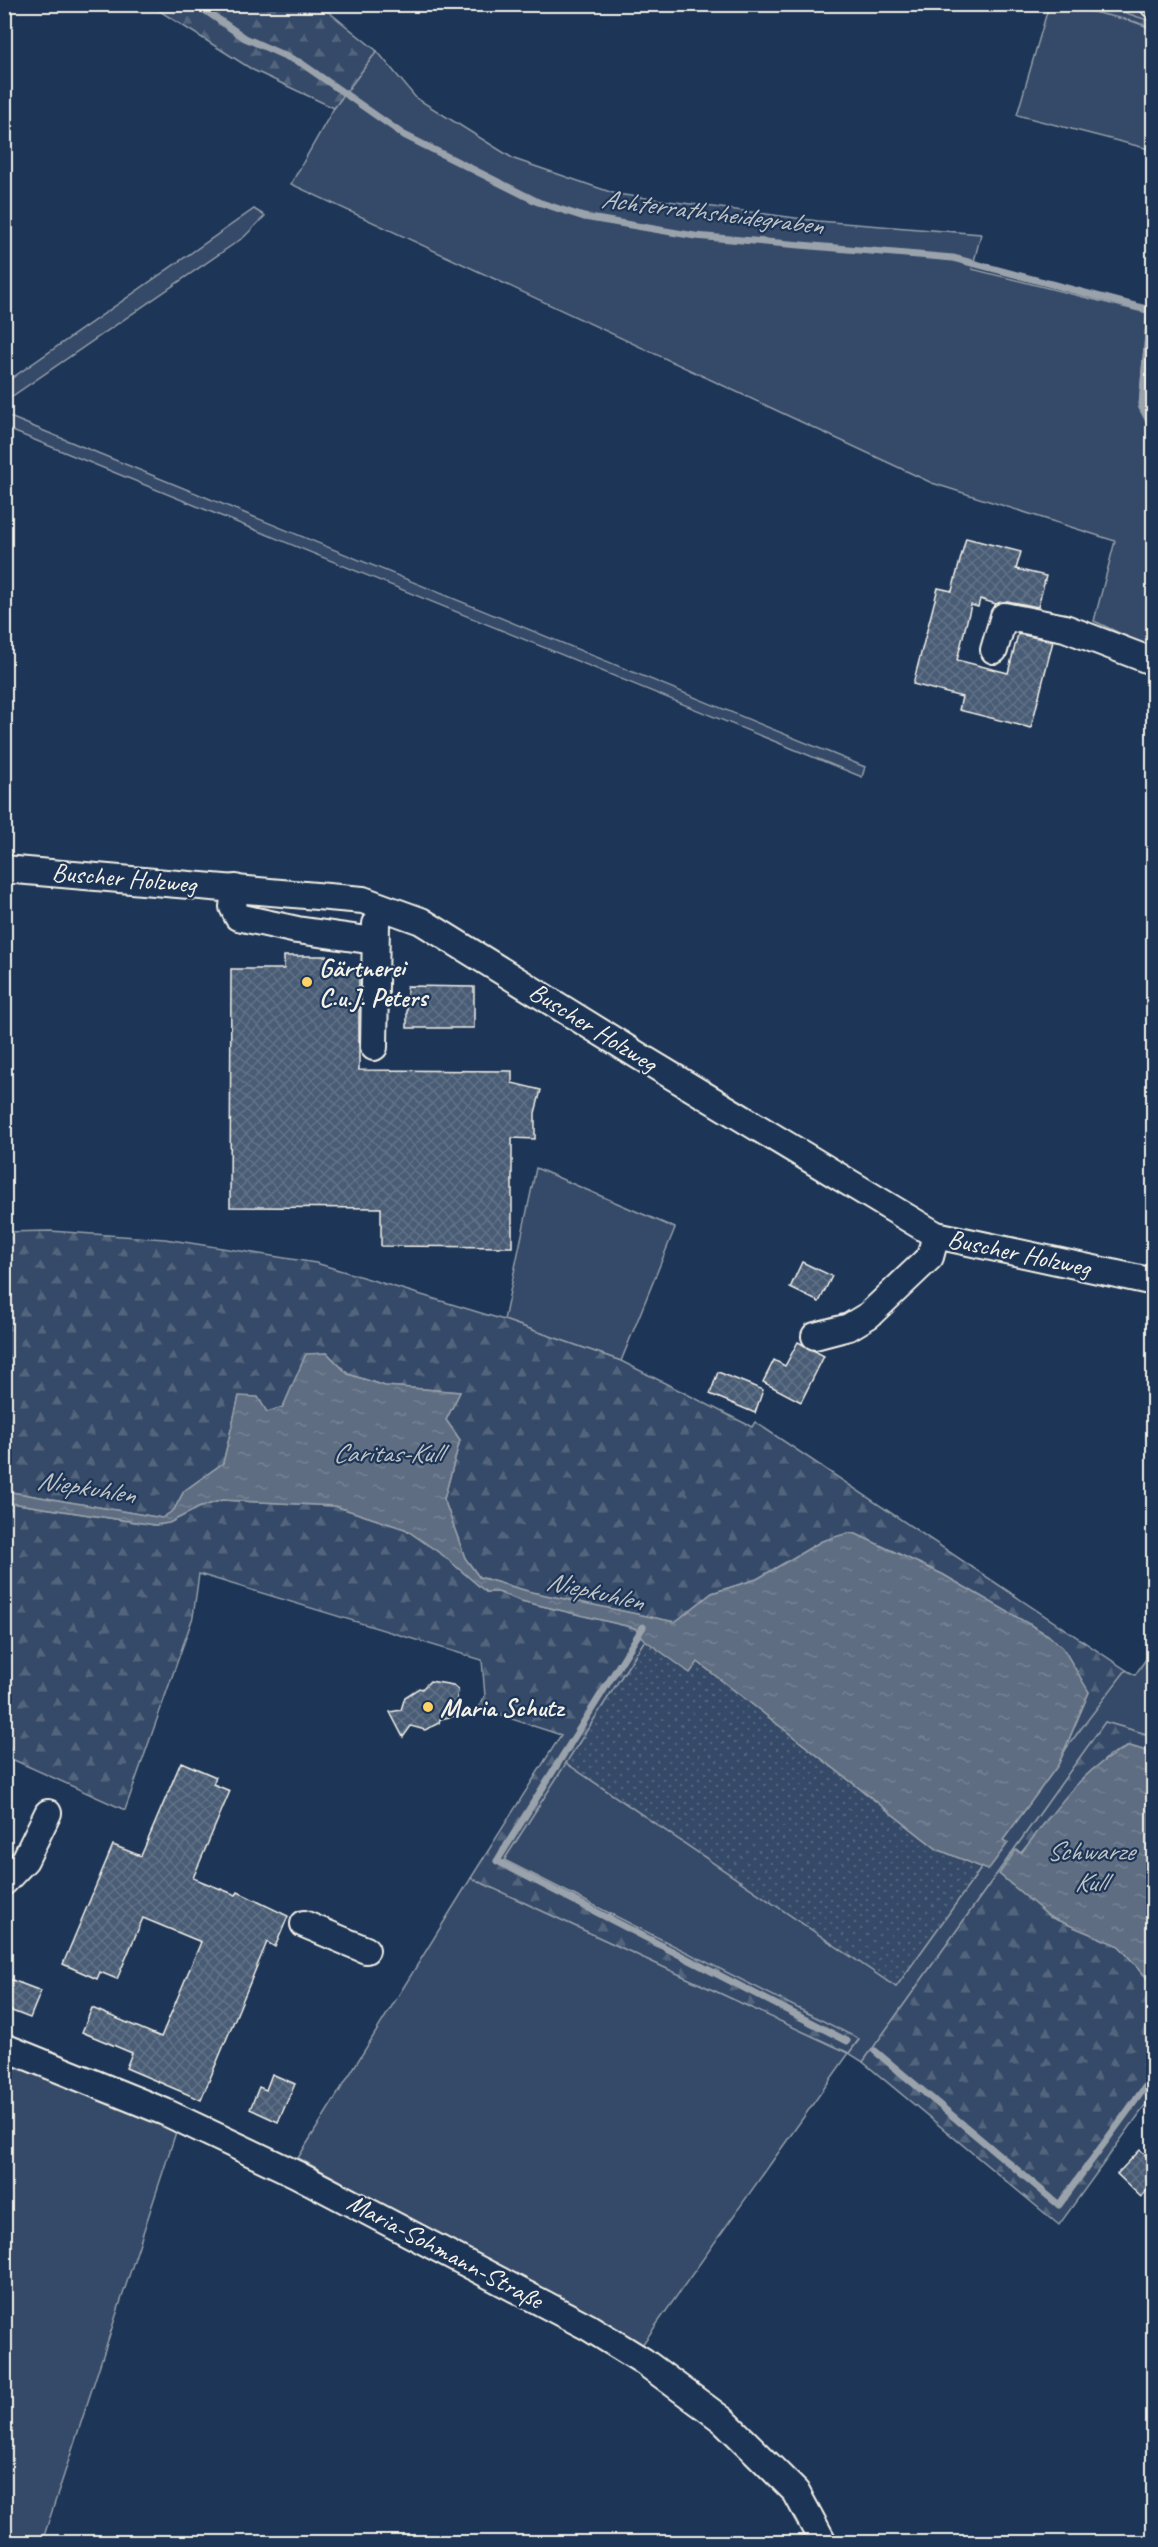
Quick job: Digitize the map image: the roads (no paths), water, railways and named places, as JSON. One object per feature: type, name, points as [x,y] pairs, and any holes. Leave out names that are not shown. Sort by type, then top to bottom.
[{"type":"street","points":[[994,650],[1004,616],[1065,628],[1112,644],[1154,662]]},
{"type":"street","name":"Buscher Holzweg","points":[[4,868],[363,900],[421,921],[936,1235],[1154,1282]]},
{"type":"street","points":[[235,888],[232,907],[238,917],[297,930],[375,941]]},
{"type":"street","points":[[374,1047],[375,941],[378,906]]},
{"type":"street","points":[[815,1336],[849,1328],[869,1315],[930,1257],[936,1235]]},
{"type":"street","points":[[4,1882],[25,1860],[48,1814]]},
{"type":"street","points":[[304,1924],[366,1950]]},
{"type":"street","name":"Maria-Sohmann-Straße","points":[[4,2047],[165,2112],[296,2174],[588,2327],[643,2361],[724,2421],[796,2492],[823,2542]]},
{"type":"water","name":"Caritas-Kull","points":[[327,1353],[348,1374],[385,1386],[460,1392],[446,1420],[460,1440],[444,1499],[465,1558],[479,1577],[531,1592],[675,1622],[712,1593],[757,1579],[822,1541],[848,1533],[856,1534],[942,1574],[1048,1635],[1063,1648],[1089,1692],[1058,1765],[1003,1840],[1008,1843],[988,1870],[937,1849],[698,1662],[690,1673],[645,1640],[635,1628],[521,1601],[498,1592],[486,1592],[444,1556],[405,1529],[335,1506],[222,1500],[198,1508],[169,1523],[155,1525],[5,1502],[5,1491],[162,1518],[174,1510],[184,1491],[223,1463],[239,1396],[258,1397],[267,1412],[283,1407],[306,1354]]},
{"type":"water","name":"Schwarze Kull","points":[[1130,1746],[1153,1753],[1153,1989],[1148,1979],[1119,1946],[1050,1917],[999,1874],[1016,1850],[1021,1853],[1069,1792],[1083,1778],[1113,1755]]},
{"type":"waterway","name":"Achterrathsheidegraben","points":[[196,4],[245,38],[301,63],[404,135],[538,202],[584,217],[695,236],[953,258],[1150,310],[1142,406],[1154,430]]},
{"type":"waterway","name":"Niepkuhlen","points":[[643,1627],[497,1861],[847,2041]]},
{"type":"waterway","points":[[875,2051],[1059,2205],[1154,2075]]},
{"type":"place","name":"Gärtnerei C.u.J. Peters","points":[[307,982]]},
{"type":"place","name":"Maria Schutz","points":[[428,1707]]}]
